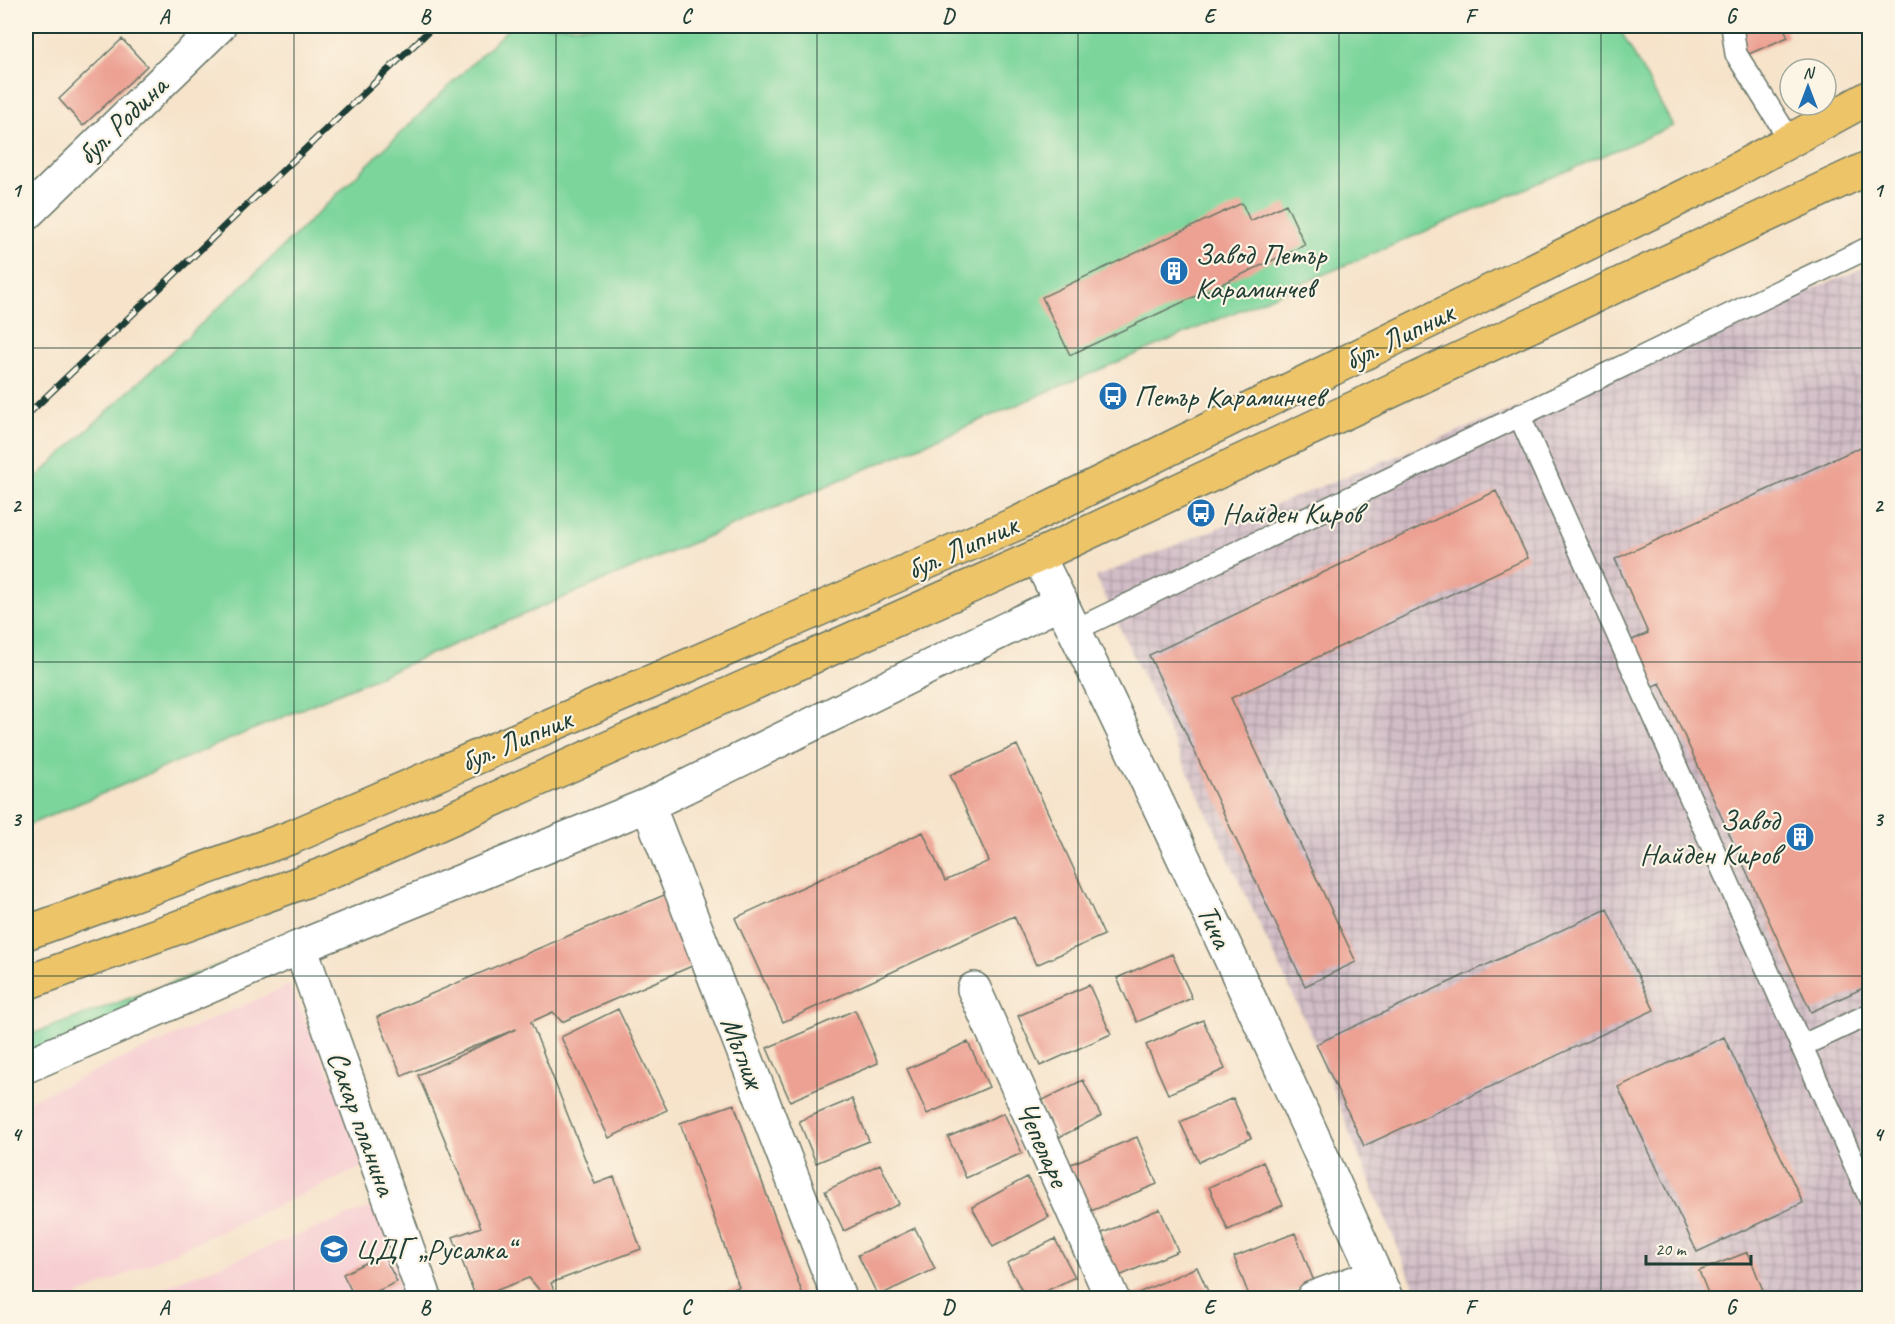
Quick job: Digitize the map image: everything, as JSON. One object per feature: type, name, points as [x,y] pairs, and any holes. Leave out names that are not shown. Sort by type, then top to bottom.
[{"type":"main road","name":"бул. Липник","points":[[26,933],[292,837],[1018,524],[1723,177],[1869,97]]},
{"type":"main road","name":"бул. Липник","points":[[26,983],[338,869],[1038,556],[1869,167]]},
{"type":"street","name":"бул. Родина","points":[[26,214],[219,26]]},
{"type":"street","name":"Тича","points":[[1038,556],[1155,796],[1381,1287]]},
{"type":"street","points":[[26,1066],[300,947],[648,805],[1068,616]]},
{"type":"street","name":"Мъглиж","points":[[648,805],[839,1299]]},
{"type":"street","name":"Сакар планина","points":[[300,947],[425,1299]]},
{"type":"street","name":"Чепеларе","points":[[974,989],[1112,1299]]},
{"type":"street","points":[[1313,1299],[1381,1287]]},
{"type":"lane","points":[[1732,26],[1736,54],[1790,140]]},
{"type":"lane","points":[[1068,616],[1519,415],[1869,247]]},
{"type":"lane","points":[[1519,415],[1869,1200]]},
{"type":"lane","points":[[1801,1046],[1869,1014]]},
{"type":"shaded area","points":[[1869,266],[1869,1298],[1419,1298],[1352,1139],[1316,1044],[1096,577]]},
{"type":"shaded area","points":[[289,985],[371,1163],[73,1298],[26,1298],[26,1102]]},
{"type":"shaded area","name":"ЦДГ „Русалка“","points":[[389,1200],[424,1298],[136,1298]]},
{"type":"green space","points":[[511,26],[1618,26],[1673,126],[26,826],[26,487],[259,270]]},
{"type":"green space","points":[[270,947],[26,1057],[26,1036]]},
{"type":"building","points":[[1728,26],[1783,26],[1788,37],[1742,57]]},
{"type":"building","points":[[122,39],[147,66],[83,126],[59,99]]},
{"type":"building","name":"Завод Петър Караминчев","points":[[1242,203],[1250,221],[1286,204],[1305,245],[1070,355],[1042,297]]},
{"type":"building","name":"Завод Найден Киров","points":[[1865,445],[1870,455],[1870,985],[1811,1012],[1660,683],[1644,690],[1623,644],[1648,633],[1615,559]]},
{"type":"building","points":[[1496,491],[1528,558],[1231,698],[1356,962],[1305,986],[1149,655]]},
{"type":"building","points":[[1017,745],[1104,935],[1036,965],[1014,916],[783,1022],[735,918],[923,832],[945,881],[989,861],[950,775]]},
{"type":"building","points":[[669,893],[699,963],[562,1022],[553,1012],[531,1022],[595,1184],[614,1177],[641,1249],[551,1283],[557,1298],[529,1298],[542,1293],[529,1278],[476,1298],[453,1237],[481,1227],[418,1075],[516,1029],[402,1076],[377,1017]]},
{"type":"building","points":[[1607,909],[1654,1010],[1364,1146],[1316,1044]]},
{"type":"building","points":[[1172,954],[1192,998],[1137,1022],[1117,978]]},
{"type":"building","points":[[1089,985],[1111,1034],[1040,1066],[1018,1016]]},
{"type":"building","points":[[618,1009],[667,1110],[609,1138],[561,1037]]},
{"type":"building","points":[[855,1010],[878,1063],[790,1101],[767,1048]]},
{"type":"building","points":[[1203,1020],[1225,1069],[1168,1094],[1146,1045]]},
{"type":"building","points":[[1724,1037],[1803,1203],[1697,1252],[1618,1087]]},
{"type":"building","points":[[968,1042],[989,1087],[927,1114],[907,1069]]},
{"type":"building","points":[[1083,1080],[1101,1116],[1058,1138],[1039,1102]]},
{"type":"building","points":[[1233,1098],[1251,1138],[1199,1162],[1180,1122]]},
{"type":"building","points":[[852,1099],[869,1141],[816,1163],[799,1121]]},
{"type":"building","points":[[734,1104],[804,1298],[704,1298],[739,1287],[680,1123]]},
{"type":"building","points":[[1004,1113],[1022,1153],[966,1178],[948,1137]]},
{"type":"building","points":[[1137,1137],[1157,1184],[1086,1213],[1066,1166]]},
{"type":"building","points":[[1263,1162],[1283,1205],[1228,1230],[1209,1187]]},
{"type":"building","points":[[880,1164],[899,1204],[844,1231],[825,1191]]},
{"type":"building","points":[[1027,1177],[1049,1217],[993,1247],[972,1207]]},
{"type":"building","points":[[1160,1209],[1178,1251],[1117,1277],[1100,1234]]},
{"type":"building","points":[[915,1228],[935,1269],[878,1296],[858,1255]]},
{"type":"building","points":[[1295,1233],[1315,1284],[1276,1298],[1250,1298],[1234,1257]]},
{"type":"building","points":[[1055,1239],[1075,1277],[1032,1298],[1026,1298],[1007,1263]]},
{"type":"building","points":[[1748,1252],[1766,1298],[1710,1298],[1699,1271]]},
{"type":"building","points":[[383,1254],[397,1282],[362,1298],[355,1298],[343,1274]]},
{"type":"building","points":[[1197,1267],[1211,1298],[1132,1298],[1131,1296]]},
{"type":"railway","points":[[26,416],[434,26]]},
{"type":"place","name":"Завод Петър Караминчев","points":[[1174,271]]},
{"type":"place","name":"Петър Караминчев","points":[[1113,396]]},
{"type":"place","name":"Найден Киров","points":[[1201,513]]},
{"type":"place","name":"Завод Найден Киров","points":[[1800,837]]},
{"type":"place","name":"ЦДГ „Русалка“","points":[[334,1249]]}]
